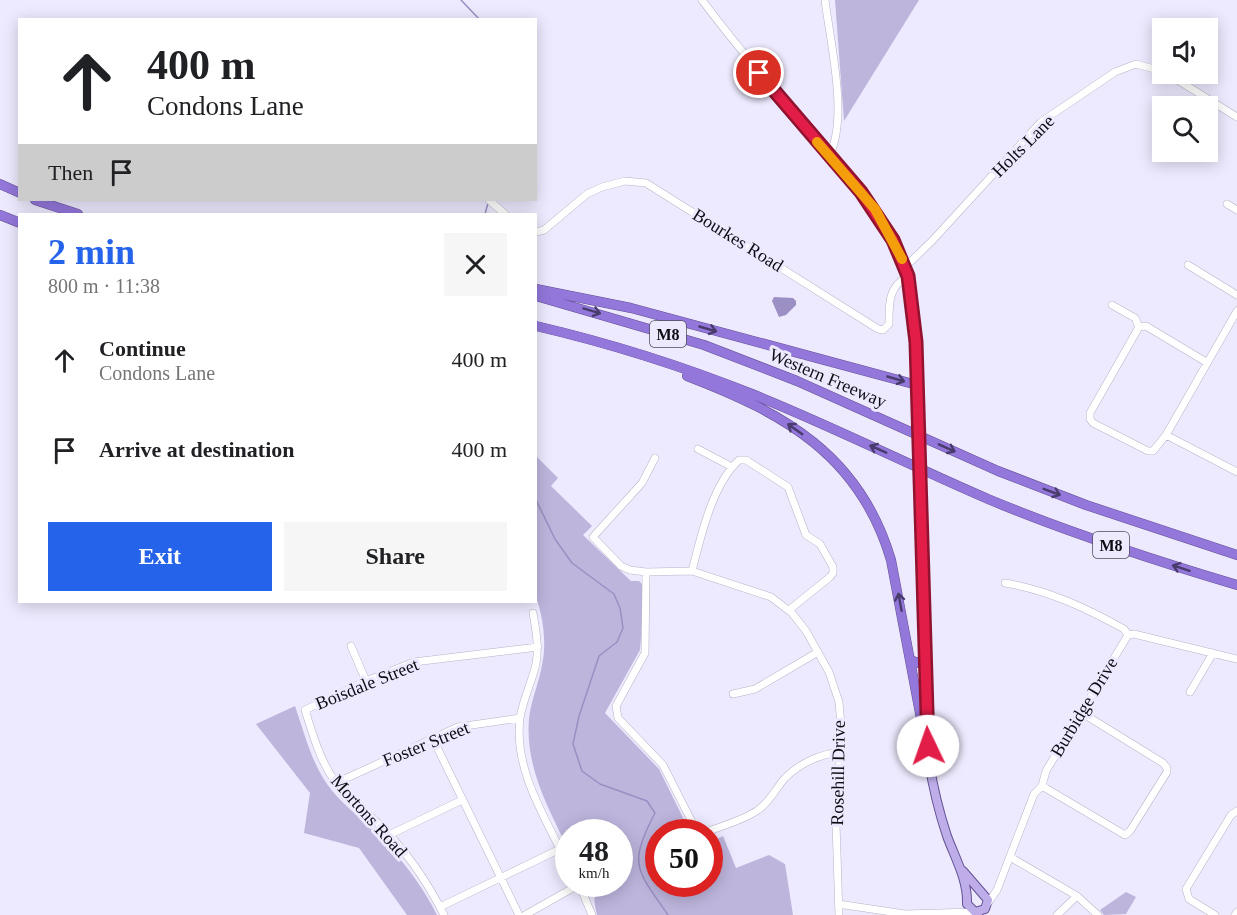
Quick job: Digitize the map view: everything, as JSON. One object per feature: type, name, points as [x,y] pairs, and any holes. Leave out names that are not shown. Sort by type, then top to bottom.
[{"type":"highway","points":[[0,184],[18,192]]},
{"type":"highway","points":[[38,201],[75,213]]},
{"type":"highway","points":[[0,215],[18,222]]},
{"type":"highway","points":[[537,289],[654,313],[917,385]]},
{"type":"highway","name":"Western Freeway","points":[[537,296],[704,345],[797,381],[998,471],[1097,509],[1237,555]]},
{"type":"highway","name":"M8","points":[[537,326],[624,350],[754,394],[988,499],[1052,524],[1237,585]]},
{"type":"highway","points":[[624,350],[724,391],[787,423],[826,452],[849,475],[866,500],[886,543],[896,578],[930,766]]},
{"type":"highway","points":[[910,660],[916,663],[924,660]]},
{"type":"main road","points":[[917,385],[924,660],[930,766],[942,822],[961,869],[968,907],[976,913],[989,908],[987,896],[980,892],[961,869]]},
{"type":"main road","points":[[968,899],[973,892],[980,892]]},
{"type":"street","points":[[702,0],[747,58],[875,209],[906,267],[915,324],[917,385]]},
{"type":"street","points":[[825,0],[833,47],[837,132],[836,141],[829,156]]},
{"type":"street","name":"Holts Lane","points":[[906,267],[1041,122],[1115,72],[1136,64],[1152,68]]},
{"type":"street","points":[[1184,84],[1237,117]]},
{"type":"street","name":"Bourkes Road","points":[[537,232],[549,226],[587,194],[615,183],[636,181],[646,183],[682,204],[878,329],[883,330],[889,324],[888,305],[892,291],[900,280],[908,276]]},
{"type":"street","points":[[490,201],[504,213]]},
{"type":"street","points":[[1227,204],[1237,210]]},
{"type":"street","points":[[1188,265],[1237,294]]},
{"type":"street","points":[[1112,305],[1135,318],[1139,327]]},
{"type":"street","points":[[1139,327],[1090,413],[1090,419],[1093,423],[1148,451],[1153,451],[1166,435],[1237,311]]},
{"type":"street","points":[[1139,327],[1146,326],[1206,362]]},
{"type":"street","points":[[1166,435],[1237,472]]},
{"type":"street","points":[[698,449],[732,467]]},
{"type":"street","name":"Rosehill Drive","points":[[655,458],[642,483],[593,537],[621,566],[630,570],[692,571],[761,593],[789,609],[806,630],[829,672],[839,702],[841,726],[836,823],[838,915]]},
{"type":"street","points":[[692,571],[711,503],[732,467],[739,460],[746,460],[788,487],[806,535],[820,544],[833,567],[830,577],[789,609]]},
{"type":"street","points":[[646,572],[645,653],[616,706],[615,712],[618,718],[663,765],[690,819]]},
{"type":"street","points":[[1005,583],[1028,586],[1076,603],[1124,628],[1128,635],[1134,634],[1237,660]]},
{"type":"street","points":[[533,613],[538,647],[536,663],[520,718],[522,758],[528,786],[555,839]]},
{"type":"street","name":"Burbidge Drive","points":[[989,908],[1034,794],[1042,786],[1046,771],[1128,635]]},
{"type":"street","points":[[351,646],[366,681]]},
{"type":"street","name":"Boisdale Street","points":[[305,710],[366,681],[414,662],[538,647]]},
{"type":"street","points":[[733,694],[755,689],[818,652]]},
{"type":"street","points":[[1190,692],[1213,653]]},
{"type":"street","name":"Mortons Road","points":[[305,710],[321,756],[336,783],[389,835],[431,889],[444,915]]},
{"type":"street","points":[[1042,786],[1125,835],[1130,831],[1167,772],[1163,763],[1082,713]]},
{"type":"street","name":"Foster Street","points":[[336,783],[433,738],[470,724],[520,718]]},
{"type":"street","points":[[433,738],[519,915]]},
{"type":"street","points":[[723,825],[757,811],[771,798],[785,778],[800,765],[822,755],[838,752]]},
{"type":"street","points":[[389,835],[462,800]]},
{"type":"street","points":[[1215,915],[1189,899],[1186,889],[1231,815],[1237,811]]},
{"type":"street","points":[[440,907],[555,851]]},
{"type":"street","points":[[1010,857],[1077,896],[1098,915]]},
{"type":"street","points":[[980,892],[1000,884]]},
{"type":"street","points":[[1057,915],[1077,896]]},
{"type":"street","points":[[525,915],[557,897]]},
{"type":"street","points":[[585,897],[592,915]]},
{"type":"street","points":[[948,912],[958,908],[968,899]]},
{"type":"street","points":[[838,904],[905,914],[976,913]]},
{"type":"shaded area","points":[[835,0],[919,0],[844,121]]},
{"type":"shaded area","points":[[774,297],[793,298],[796,305],[786,315],[779,317],[772,301]]},
{"type":"shaded area","points":[[537,457],[558,478],[551,486],[592,526],[583,535],[631,581],[639,581],[642,584],[643,611],[640,650],[605,713],[659,769],[684,819],[645,819],[645,897],[723,897],[723,836],[736,868],[769,855],[785,864],[793,915],[597,915],[594,897],[633,897],[633,819],[555,819],[555,822],[553,818],[534,770],[529,737],[531,705],[543,657],[542,622],[537,600]]},
{"type":"shaded area","points":[[295,706],[312,756],[327,784],[394,851],[425,893],[437,915],[407,915],[359,848],[304,833],[310,793],[256,724]]},
{"type":"shaded area","points":[[1126,892],[1136,897],[1126,914],[1104,915],[1100,910]]},
{"type":"waterway","points":[[461,0],[478,18]]},
{"type":"waterway","points":[[485,213],[488,203]]},
{"type":"waterway","points":[[537,502],[555,539],[572,563],[614,594],[620,608],[623,628],[617,642],[599,656],[579,716],[573,744],[582,771],[600,784],[647,801],[655,813],[641,845],[639,866],[649,887],[668,915]]},
{"type":"slow traffic","points":[[817,142],[875,209],[902,259]]},
{"type":"route","points":[[759,73],[875,209],[906,267],[916,342],[928,746]]}]
